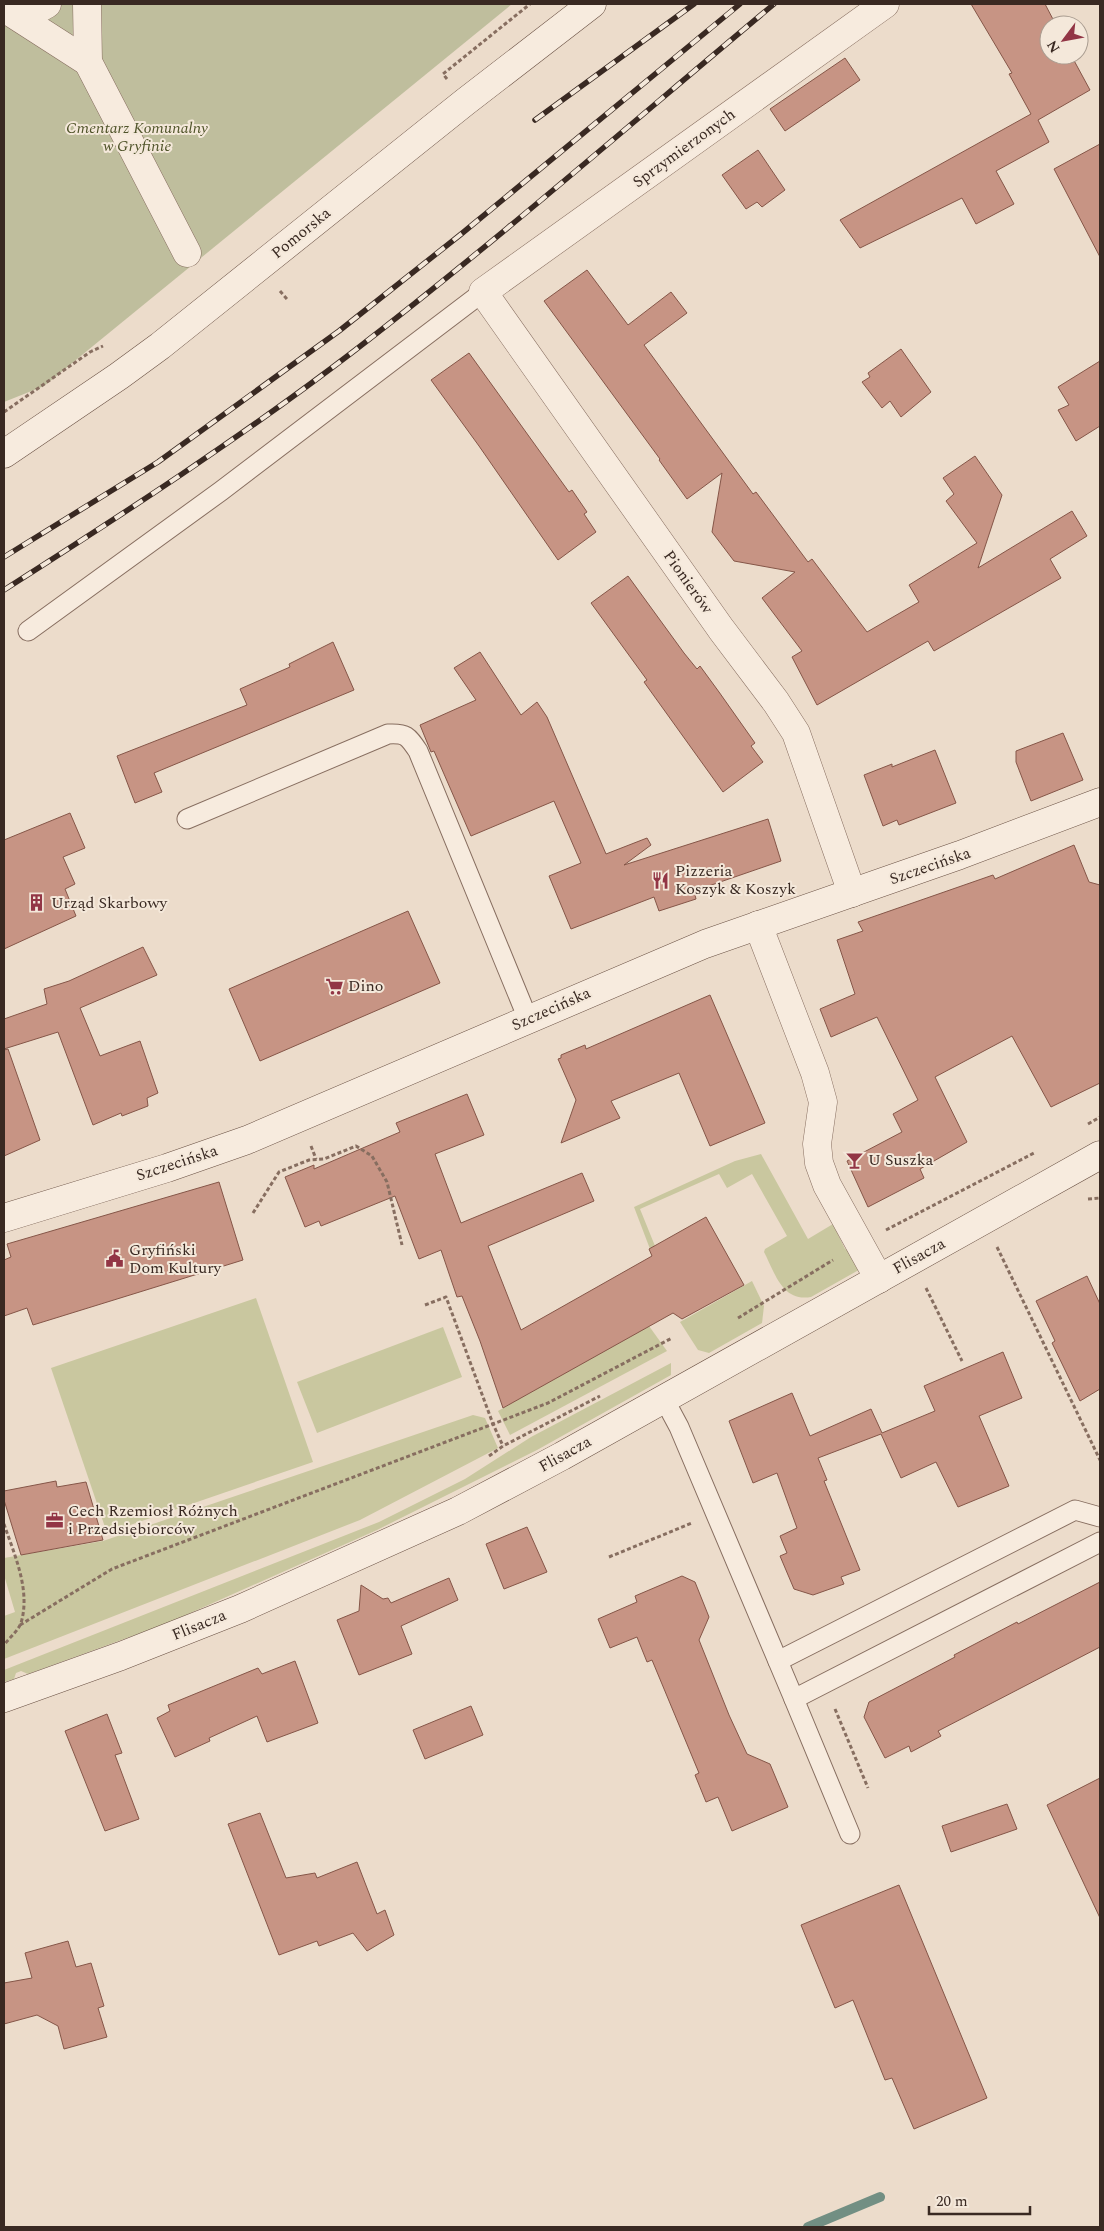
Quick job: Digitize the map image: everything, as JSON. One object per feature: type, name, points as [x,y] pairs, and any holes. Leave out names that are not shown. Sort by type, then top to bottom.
[{"type":"street","points":[[4,7],[40,8],[47,4]]},
{"type":"street","points":[[87,4],[88,62],[187,252]]},
{"type":"street","name":"Pomorska","points":[[4,454],[160,346],[465,102],[592,4]]},
{"type":"street","name":"Sprzymierzonych","points":[[483,292],[885,4]]},
{"type":"street","points":[[4,7],[88,62]]},
{"type":"street","name":"Pionierów","points":[[483,292],[791,725],[808,764],[852,893]]},
{"type":"street","name":"Szczecińska","points":[[4,1218],[167,1168],[247,1140],[658,962],[758,925],[1006,839],[1100,802]]},
{"type":"street","points":[[758,925],[815,1073],[823,1102],[817,1144],[819,1163],[827,1185],[879,1278]]},
{"type":"street","name":"Flisacza","points":[[4,1698],[121,1656],[240,1609],[423,1527],[500,1490],[1100,1154]]},
{"type":"lane","points":[[28,630],[221,492],[483,292]]},
{"type":"lane","points":[[187,819],[388,734],[400,733],[410,739],[418,751],[528,1019]]},
{"type":"lane","points":[[664,1399],[678,1427],[850,1834]]},
{"type":"lane","points":[[778,1661],[1075,1510],[1100,1517]]},
{"type":"lane","points":[[794,1699],[1100,1542]]},
{"type":"path","points":[[451,85],[443,74],[530,4]]},
{"type":"path","points":[[1085,1126],[1100,1117]]},
{"type":"path","points":[[308,1140],[316,1159]]},
{"type":"path","points":[[253,1213],[279,1172],[309,1160],[324,1159],[356,1146],[372,1156],[387,1182],[402,1245]]},
{"type":"path","points":[[736,1320],[860,1244],[1042,1148]]},
{"type":"path","points":[[996,1246],[1100,1460]]},
{"type":"path","points":[[925,1287],[962,1361]]},
{"type":"path","points":[[425,1305],[446,1297],[503,1446]]},
{"type":"path","points":[[4,1645],[20,1625],[112,1569],[548,1403],[672,1338]]},
{"type":"path","points":[[488,1457],[503,1446],[601,1396]]},
{"type":"path","points":[[609,1557],[699,1520]]},
{"type":"path","points":[[4,1524],[20,1570],[24,1604],[20,1625]]},
{"type":"path","points":[[834,1706],[868,1788]]},
{"type":"shaded area","points":[[761,1154],[808,1239],[833,1224],[845,1249],[857,1254],[864,1267],[811,1297],[793,1295],[786,1290],[776,1277],[764,1252],[765,1249],[787,1236],[752,1174],[727,1188],[719,1174],[640,1209],[655,1246],[650,1249],[634,1207],[735,1161]]},
{"type":"shaded area","points":[[752,1281],[764,1306],[762,1323],[709,1353],[698,1350],[680,1322]]},
{"type":"shaded area","points":[[256,1298],[313,1462],[107,1533],[51,1368]]},
{"type":"shaded area","points":[[649,1326],[667,1351],[510,1435],[498,1411]]},
{"type":"shaded area","points":[[443,1327],[462,1377],[317,1433],[297,1382]]},
{"type":"shaded area","points":[[671,1363],[671,1375],[537,1450],[377,1530],[168,1623],[28,1674],[21,1671],[16,1673],[14,1679],[4,1682],[4,1670],[379,1522],[465,1479],[531,1437]]},
{"type":"shaded area","points":[[473,1415],[485,1418],[498,1448],[360,1520],[4,1659],[4,1616],[15,1612],[4,1575],[4,1558],[103,1541]]},
{"type":"green space","name":"Cmentarz Komunalny w Gryfinie","points":[[4,4],[512,4],[44,386],[4,402]]},
{"type":"building","points":[[971,4],[1045,4],[1051,15],[1039,15],[1039,65],[1076,65],[1090,90],[1038,120],[1049,142],[996,171],[1014,204],[976,224],[962,198],[860,248],[840,220],[1031,114],[1009,74],[1012,73]]},
{"type":"building","points":[[845,58],[860,80],[785,131],[770,109]]},
{"type":"building","points":[[1100,144],[1100,257],[1054,169]]},
{"type":"building","points":[[758,150],[785,190],[762,207],[757,202],[746,209],[722,175]]},
{"type":"building","points":[[587,270],[628,325],[671,292],[687,313],[644,345],[753,494],[756,492],[808,562],[812,559],[867,632],[919,602],[909,585],[977,543],[946,501],[954,494],[943,478],[975,456],[1002,495],[978,568],[1072,511],[1087,536],[1050,559],[1061,578],[934,651],[928,641],[817,705],[792,657],[802,651],[762,598],[795,572],[734,561],[712,532],[722,473],[687,499],[660,459],[544,301]]},
{"type":"building","points":[[901,349],[931,392],[901,417],[890,401],[882,408],[862,382],[870,377],[868,373]]},
{"type":"building","points":[[469,353],[569,492],[572,490],[587,512],[584,514],[596,532],[558,560],[431,380]]},
{"type":"building","points":[[1100,361],[1100,426],[1076,441],[1058,410],[1069,405],[1058,387]]},
{"type":"building","points":[[628,576],[684,653],[697,669],[700,666],[755,743],[751,746],[763,762],[723,792],[644,682],[647,680],[591,603]]},
{"type":"building","points":[[333,642],[354,690],[154,773],[162,792],[135,803],[117,756],[247,705],[240,689],[290,667],[289,664]]},
{"type":"building","points":[[480,652],[521,715],[537,702],[547,717],[606,854],[647,838],[651,845],[624,865],[768,819],[781,861],[694,891],[696,899],[659,911],[654,897],[571,929],[549,876],[581,863],[554,801],[471,836],[434,751],[431,752],[420,725],[476,700],[454,668]]},
{"type":"building","points":[[1063,733],[1083,780],[1031,801],[1016,762],[1016,751]]},
{"type":"building","points":[[935,750],[956,803],[899,825],[897,820],[883,826],[864,775],[892,764],[892,767]]},
{"type":"building","name":"Urząd Skarbowy","points":[[70,813],[85,848],[63,857],[75,884],[65,889],[76,916],[4,949],[4,840]]},
{"type":"building","points":[[1074,845],[1089,882],[1100,885],[1100,1083],[1051,1107],[1012,1036],[935,1077],[967,1142],[920,1169],[924,1178],[868,1207],[847,1161],[902,1132],[893,1114],[918,1100],[877,1017],[831,1037],[820,1009],[855,994],[837,940],[863,931],[858,922],[993,875],[995,879]]},
{"type":"building","name":"Dino","points":[[408,911],[440,983],[260,1061],[229,989]]},
{"type":"building","points":[[143,947],[157,975],[80,1008],[100,1056],[140,1041],[158,1093],[147,1098],[148,1106],[122,1116],[121,1113],[93,1125],[58,1032],[4,1049],[4,1019],[47,1004],[44,989],[69,981]]},
{"type":"building","points":[[710,995],[765,1123],[710,1146],[679,1073],[611,1101],[620,1118],[561,1143],[576,1100],[558,1059],[561,1058],[561,1055],[585,1045],[586,1049]]},
{"type":"building","points":[[8,1049],[40,1140],[4,1156],[4,1050]]},
{"type":"building","points":[[467,1094],[484,1135],[435,1154],[461,1223],[582,1173],[594,1201],[488,1246],[521,1330],[652,1256],[649,1249],[706,1217],[744,1285],[682,1319],[673,1313],[503,1408],[480,1341],[462,1296],[457,1297],[441,1250],[419,1259],[395,1196],[321,1226],[319,1221],[305,1227],[285,1177],[314,1165],[314,1169],[400,1132],[396,1123]]},
{"type":"building","points":[[219,1182],[243,1260],[33,1325],[27,1308],[4,1316],[4,1260],[11,1257],[7,1244]]},
{"type":"building","points":[[1087,1276],[1100,1304],[1100,1389],[1080,1401],[1052,1343],[1055,1341],[1036,1301]]},
{"type":"building","points":[[1003,1352],[1022,1398],[979,1416],[1009,1486],[958,1507],[936,1462],[901,1478],[881,1434],[818,1458],[827,1480],[824,1481],[860,1570],[841,1577],[844,1584],[813,1595],[794,1589],[780,1556],[787,1553],[780,1536],[797,1528],[777,1473],[753,1483],[729,1421],[792,1393],[810,1436],[871,1409],[882,1433],[935,1411],[924,1386]]},
{"type":"building","name":"Cech Rzemiosł Różnych i Przedsiębiorców","points":[[56,1481],[57,1487],[86,1482],[103,1540],[21,1555],[4,1500],[4,1491]]},
{"type":"building","points":[[527,1527],[547,1572],[504,1589],[486,1544]]},
{"type":"building","points":[[682,1576],[695,1582],[709,1617],[699,1640],[729,1715],[747,1754],[770,1764],[788,1807],[732,1831],[718,1797],[706,1802],[695,1775],[699,1773],[652,1660],[647,1662],[637,1637],[610,1648],[598,1619],[637,1602],[635,1596]]},
{"type":"building","points":[[449,1578],[458,1600],[401,1626],[412,1654],[359,1675],[337,1620],[359,1611],[361,1585],[383,1599],[388,1598],[391,1603]]},
{"type":"building","points":[[1100,1582],[1100,1647],[938,1731],[941,1736],[911,1752],[909,1746],[885,1758],[864,1717],[869,1702],[1017,1622],[1018,1624]]},
{"type":"building","points":[[295,1661],[318,1723],[267,1742],[257,1716],[209,1738],[210,1741],[175,1757],[157,1718],[170,1711],[168,1705],[258,1668],[262,1674]]},
{"type":"building","points":[[471,1706],[483,1735],[425,1759],[413,1730]]},
{"type":"building","points":[[107,1714],[122,1753],[115,1755],[139,1819],[105,1831],[65,1731]]},
{"type":"building","points":[[1100,1778],[1100,1918],[1047,1805]]},
{"type":"building","points":[[1007,1804],[1017,1829],[951,1852],[942,1826]]},
{"type":"building","points":[[260,1813],[286,1878],[315,1873],[317,1878],[357,1862],[377,1914],[385,1910],[394,1935],[367,1951],[353,1933],[319,1946],[317,1941],[279,1955],[228,1824]]},
{"type":"building","points":[[899,1885],[987,2098],[914,2129],[892,2078],[885,2080],[853,2000],[835,2008],[801,1925]]},
{"type":"building","points":[[68,1941],[76,1967],[91,1963],[104,2006],[98,2008],[107,2037],[64,2049],[58,2026],[37,2015],[4,2024],[4,1983],[32,1978],[25,1953]]},
{"type":"waterway","points":[[808,2227],[880,2197]]},
{"type":"railway","points":[[535,120],[694,4]]},
{"type":"railway","points":[[4,557],[158,462],[339,331],[460,235],[740,4]]},
{"type":"railway","points":[[4,590],[138,504],[312,383],[408,309],[514,223],[774,4]]},
{"type":"place","name":"Pizzeria Koszyk & Koszyk","points":[[661,880]]},
{"type":"place","name":"Urząd Skarbowy","points":[[37,903]]},
{"type":"place","name":"Dino","points":[[334,986]]},
{"type":"place","name":"U Suszka","points":[[854,1160]]},
{"type":"place","name":"Gryfiński Dom Kultury","points":[[115,1259]]},
{"type":"place","name":"Cech Rzemiosł Różnych i Przedsiębiorców","points":[[54,1520]]}]
